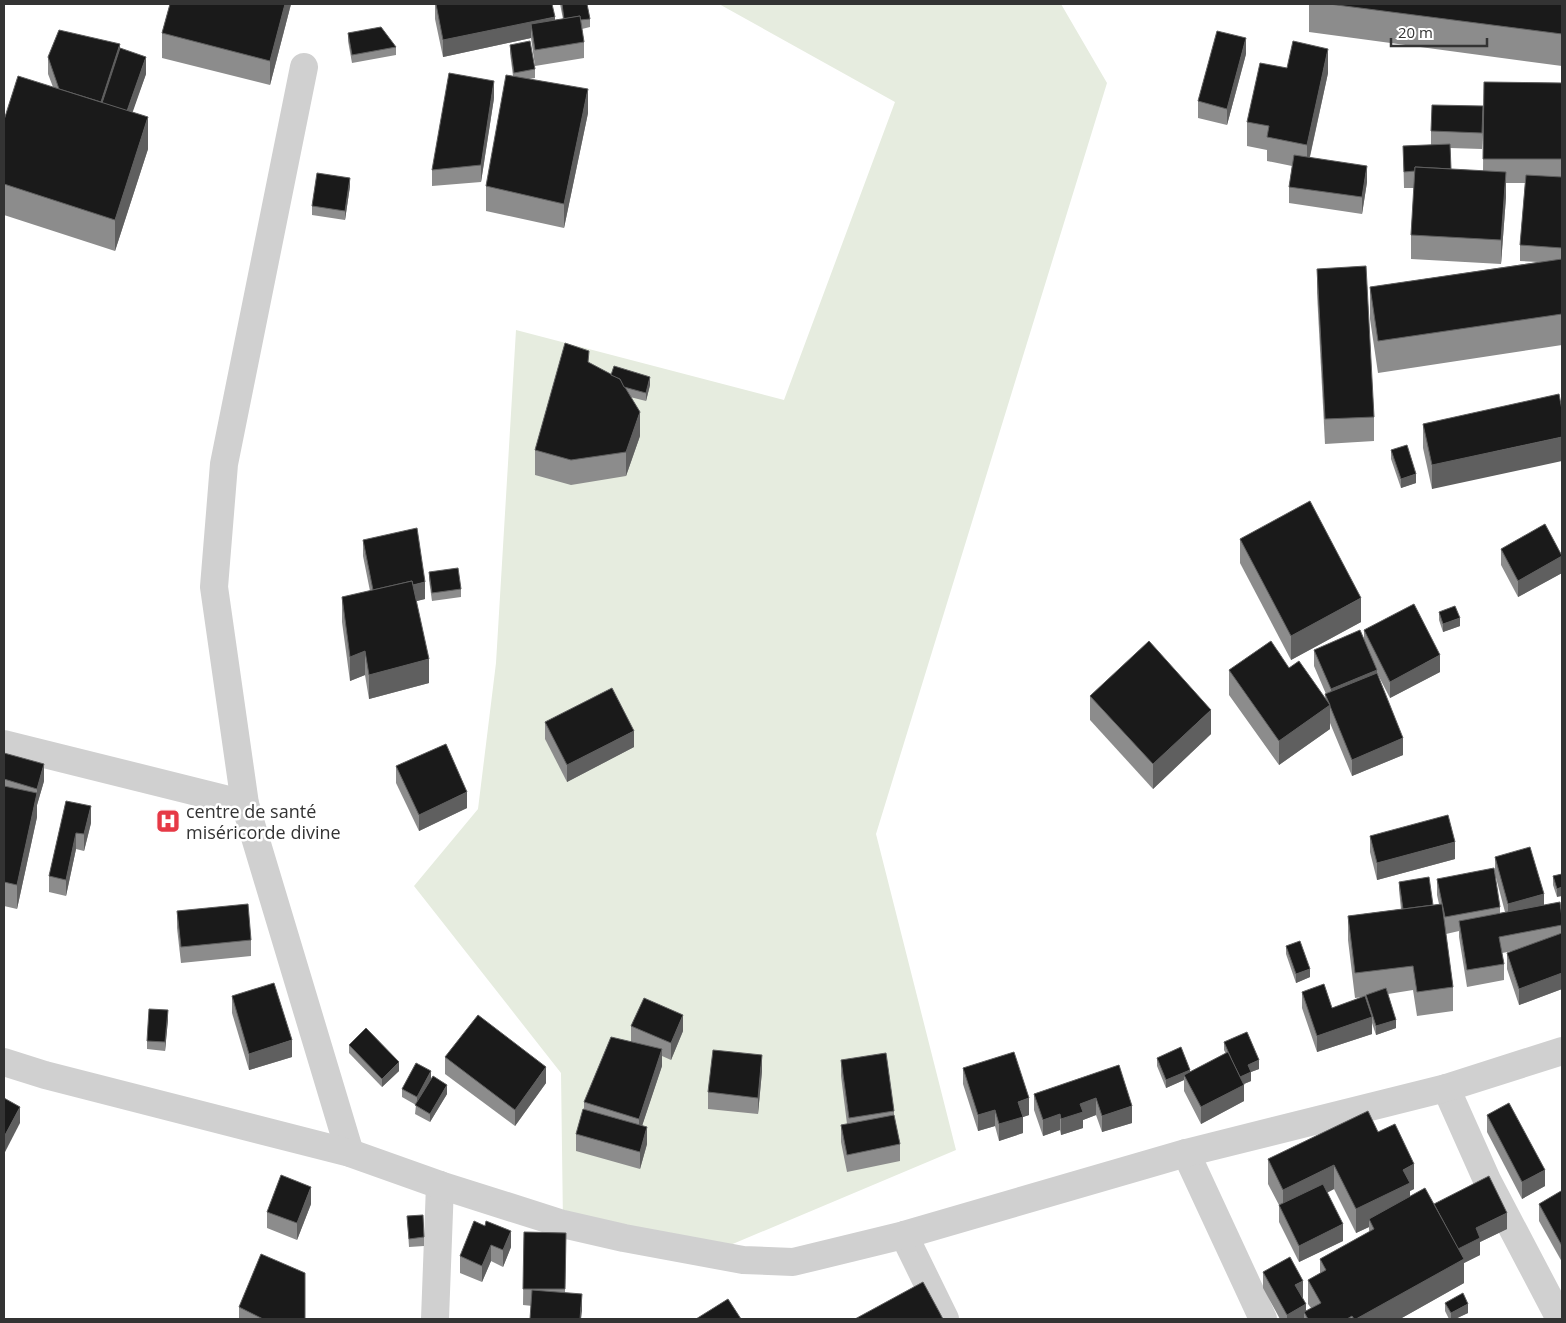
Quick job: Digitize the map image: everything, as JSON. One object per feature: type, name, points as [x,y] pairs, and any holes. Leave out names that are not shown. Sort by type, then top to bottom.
[{"type":"street","points":[[304,67],[224,464],[214,587],[245,804],[350,1153]]},
{"type":"street","points":[[4,744],[245,804]]},
{"type":"street","points":[[4,1062],[54,1077],[350,1153],[440,1186],[563,1224],[624,1238],[742,1260],[794,1262],[904,1235],[1186,1153],[1446,1088],[1562,1051]]},
{"type":"street","points":[[1446,1088],[1487,1180],[1560,1319]]},
{"type":"street","points":[[1186,1153],[1263,1319]]},
{"type":"street","points":[[435,1319],[440,1186]]},
{"type":"street","points":[[904,1235],[945,1319]]},
{"type":"shaded area","points":[[719,4],[1061,4],[1107,83],[876,834],[956,1150],[690,1262],[563,1224],[561,1073],[414,886],[478,809],[496,663],[516,330],[784,400],[895,102]]},
{"type":"building","points":[[170,4],[285,4],[270,61],[162,33]]},
{"type":"building","points":[[436,4],[552,4],[555,17],[443,40]]},
{"type":"building","points":[[562,4],[587,4],[590,19],[580,20],[580,16],[564,19]]},
{"type":"building","points":[[1329,4],[1562,4],[1562,34]]},
{"type":"building","points":[[580,16],[584,42],[535,50],[531,24]]},
{"type":"building","points":[[381,27],[396,47],[352,55],[348,33]]},
{"type":"building","points":[[59,30],[120,44],[101,102],[59,89],[48,57]]},
{"type":"building","points":[[1217,31],[1246,38],[1227,109],[1198,101]]},
{"type":"building","points":[[530,41],[535,69],[514,73],[510,45]]},
{"type":"building","points":[[1293,41],[1328,49],[1307,145],[1267,137],[1269,126],[1247,122],[1260,63],[1287,68]]},
{"type":"building","points":[[120,48],[146,57],[127,111],[102,103]]},
{"type":"building","points":[[449,73],[494,81],[481,165],[432,170]]},
{"type":"building","points":[[506,75],[588,89],[564,204],[486,186]]},
{"type":"building","points":[[18,76],[148,117],[115,220],[4,184],[4,120]]},
{"type":"building","points":[[1484,82],[1562,83],[1562,159],[1483,159]]},
{"type":"building","points":[[1432,105],[1483,106],[1482,133],[1431,131]]},
{"type":"building","points":[[1450,144],[1451,169],[1415,167],[1415,171],[1404,172],[1403,146]]},
{"type":"building","points":[[1294,155],[1367,166],[1362,197],[1289,187]]},
{"type":"building","points":[[1415,167],[1506,172],[1501,240],[1411,235]]},
{"type":"building","points":[[317,173],[350,178],[345,211],[312,206]]},
{"type":"building","points":[[1526,175],[1562,177],[1562,248],[1520,245]]},
{"type":"building","points":[[1562,259],[1562,314],[1378,341],[1370,287]]},
{"type":"building","points":[[1366,266],[1374,417],[1325,419],[1317,269]]},
{"type":"building","points":[[565,343],[589,351],[588,362],[620,379],[640,412],[626,452],[571,460],[535,450]]},
{"type":"building","points":[[614,366],[650,377],[646,393],[624,387],[620,379],[611,375]]},
{"type":"building","points":[[1559,394],[1562,410],[1562,437],[1432,465],[1423,424]]},
{"type":"building","points":[[1407,445],[1416,474],[1401,479],[1391,450]]},
{"type":"building","points":[[1310,501],[1361,598],[1291,636],[1240,539]]},
{"type":"building","points":[[1545,524],[1562,556],[1518,581],[1501,549]]},
{"type":"building","points":[[417,528],[425,582],[413,585],[412,581],[373,590],[363,540]]},
{"type":"building","points":[[458,568],[461,589],[432,593],[429,572]]},
{"type":"building","points":[[412,581],[429,659],[369,675],[365,651],[350,657],[342,597]]},
{"type":"building","points":[[1414,604],[1440,655],[1390,682],[1364,630]]},
{"type":"building","points":[[1455,606],[1460,618],[1443,624],[1439,612]]},
{"type":"building","points":[[1360,630],[1377,670],[1331,689],[1314,650]]},
{"type":"building","points":[[1149,641],[1211,710],[1153,764],[1090,696]]},
{"type":"building","points":[[1271,641],[1289,668],[1299,661],[1330,705],[1279,741],[1229,670]]},
{"type":"building","points":[[1377,673],[1403,738],[1352,760],[1325,694]]},
{"type":"building","points":[[612,688],[634,731],[567,765],[545,722]]},
{"type":"building","points":[[446,744],[467,792],[419,815],[396,766]]},
{"type":"building","points":[[4,753],[44,764],[37,789],[4,779]]},
{"type":"building","points":[[4,786],[37,793],[17,885],[4,882]]},
{"type":"building","points":[[66,801],[91,806],[84,834],[76,833],[66,880],[49,876]]},
{"type":"building","points":[[1448,815],[1455,842],[1377,863],[1370,836]]},
{"type":"building","points":[[1530,847],[1544,894],[1508,904],[1495,857]]},
{"type":"building","points":[[1494,868],[1500,907],[1445,917],[1437,879]]},
{"type":"building","points":[[1562,874],[1562,887],[1557,889],[1553,876]]},
{"type":"building","points":[[1429,877],[1433,905],[1403,909],[1399,882]]},
{"type":"building","points":[[1560,902],[1562,925],[1499,937],[1504,964],[1467,970],[1459,921]]},
{"type":"building","points":[[248,904],[251,940],[181,947],[177,911]]},
{"type":"building","points":[[1442,904],[1453,987],[1417,992],[1413,966],[1355,973],[1348,916]]},
{"type":"building","points":[[1562,933],[1562,973],[1519,989],[1507,953]]},
{"type":"building","points":[[1300,941],[1310,969],[1296,974],[1286,946]]},
{"type":"building","points":[[274,983],[292,1040],[249,1054],[232,996]]},
{"type":"building","points":[[1324,984],[1332,1008],[1365,996],[1372,1017],[1317,1036],[1302,992]]},
{"type":"building","points":[[1386,988],[1396,1020],[1376,1026],[1366,995]]},
{"type":"building","points":[[644,998],[683,1015],[671,1043],[631,1026]]},
{"type":"building","points":[[149,1009],[168,1010],[165,1042],[147,1041]]},
{"type":"building","points":[[478,1015],[546,1067],[515,1110],[445,1057]]},
{"type":"building","points":[[366,1028],[399,1062],[382,1079],[349,1045]]},
{"type":"building","points":[[1247,1032],[1259,1060],[1248,1065],[1251,1072],[1240,1077],[1224,1042]]},
{"type":"building","points":[[611,1037],[662,1049],[639,1119],[584,1102]]},
{"type":"building","points":[[1181,1047],[1190,1070],[1166,1080],[1157,1058]]},
{"type":"building","points":[[713,1050],[762,1055],[758,1098],[708,1092]]},
{"type":"building","points":[[1014,1052],[1029,1098],[1018,1102],[1023,1117],[999,1124],[995,1110],[978,1115],[963,1068]]},
{"type":"building","points":[[1228,1052],[1244,1085],[1201,1107],[1184,1075]]},
{"type":"building","points":[[886,1053],[894,1111],[849,1118],[841,1060]]},
{"type":"building","points":[[416,1063],[431,1071],[417,1097],[402,1089]]},
{"type":"building","points":[[1119,1065],[1132,1106],[1102,1116],[1096,1098],[1080,1104],[1083,1112],[1061,1119],[1060,1114],[1043,1120],[1034,1094]]},
{"type":"building","points":[[433,1076],[447,1085],[430,1114],[415,1105]]},
{"type":"building","points":[[4,1098],[20,1107],[4,1137]]},
{"type":"building","points":[[1509,1103],[1545,1170],[1522,1182],[1487,1115]]},
{"type":"building","points":[[583,1109],[647,1127],[640,1152],[576,1134]]},
{"type":"building","points":[[1368,1111],[1378,1132],[1395,1124],[1414,1164],[1403,1170],[1410,1183],[1356,1209],[1334,1165],[1283,1190],[1268,1159]]},
{"type":"building","points":[[894,1115],[900,1144],[847,1155],[841,1125]]},
{"type":"building","points":[[281,1175],[311,1187],[297,1223],[267,1212]]},
{"type":"building","points":[[1489,1176],[1507,1213],[1476,1228],[1480,1238],[1458,1249],[1434,1204]]},
{"type":"building","points":[[1323,1184],[1343,1224],[1299,1246],[1279,1205]]},
{"type":"building","points":[[1425,1188],[1464,1259],[1356,1319],[1352,1316],[1347,1319],[1308,1319],[1304,1312],[1321,1303],[1308,1280],[1326,1270],[1320,1259],[1374,1229],[1369,1219]]},
{"type":"building","points":[[1561,1191],[1562,1193],[1562,1246],[1539,1204]]},
{"type":"building","points":[[423,1215],[424,1237],[409,1239],[407,1216]]},
{"type":"building","points":[[474,1221],[485,1226],[486,1221],[511,1231],[503,1250],[491,1245],[482,1266],[460,1256]]},
{"type":"building","points":[[524,1232],[566,1233],[565,1289],[523,1289]]},
{"type":"building","points":[[261,1254],[305,1273],[305,1319],[263,1319],[239,1307]]},
{"type":"building","points":[[1290,1257],[1303,1281],[1295,1285],[1306,1304],[1287,1315],[1263,1272]]},
{"type":"building","points":[[923,1282],[943,1319],[855,1319]]},
{"type":"building","points":[[532,1290],[582,1294],[580,1319],[530,1319]]},
{"type":"building","points":[[1463,1293],[1468,1304],[1451,1313],[1445,1303]]},
{"type":"building","points":[[728,1299],[741,1319],[696,1319]]},
{"type":"place","name":"centre de santé miséricorde divine","points":[[168,821]]}]
